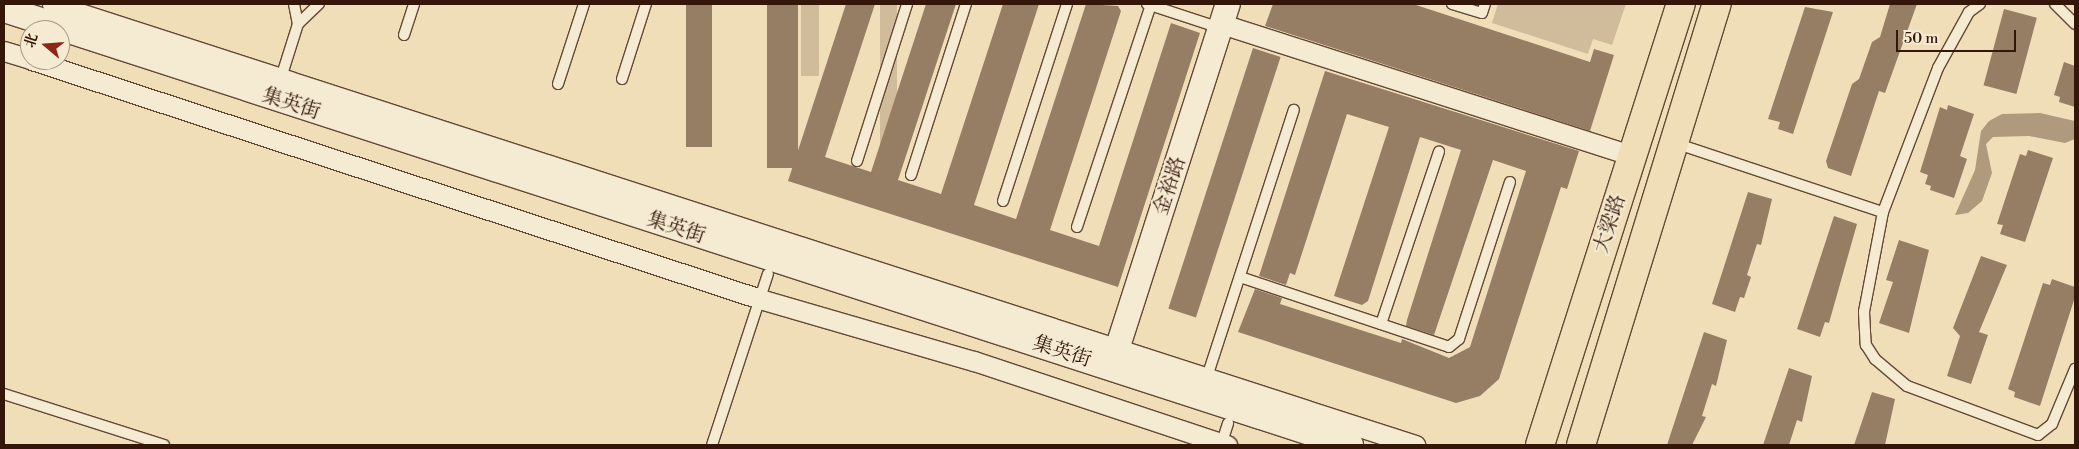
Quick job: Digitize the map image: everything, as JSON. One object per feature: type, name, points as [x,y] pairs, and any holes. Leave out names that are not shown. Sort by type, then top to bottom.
[{"type":"main road","name":"大梁路","points":[[1540,445],[1681,4]]},
{"type":"main road","name":"大梁路","points":[[1581,445],[1672,142],[1717,4]]},
{"type":"main road","name":"集英街","points":[[4,9],[278,88],[1114,357],[1350,445]]},
{"type":"main road","points":[[4,26],[20,32]]},
{"type":"main road","name":"集英街","points":[[70,49],[768,274],[1224,439],[1298,445]]},
{"type":"street","points":[[52,4],[278,88]]},
{"type":"street","points":[[1223,18],[1632,156]]},
{"type":"street","name":"金裕路","points":[[1114,357],[1223,18]]},
{"type":"street","points":[[4,51],[20,56]]},
{"type":"street","points":[[62,70],[760,299],[974,362],[1224,439]]},
{"type":"street","points":[[1114,357],[1208,377],[1415,445]]},
{"type":"lane","points":[[278,88],[298,24],[294,4]]},
{"type":"lane","points":[[298,24],[319,4]]},
{"type":"lane","points":[[404,36],[414,4]]},
{"type":"lane","points":[[558,84],[584,4]]},
{"type":"lane","points":[[622,79],[646,4]]},
{"type":"lane","points":[[857,161],[907,4]]},
{"type":"lane","points":[[911,175],[966,4]]},
{"type":"lane","points":[[1003,200],[1067,4]]},
{"type":"lane","points":[[1452,4],[1482,14],[1485,4]]},
{"type":"lane","points":[[1980,4],[1969,12],[1938,68],[1883,212],[1864,331],[1866,345],[1885,370],[1936,399],[2038,435],[2052,424],[2075,369]]},
{"type":"lane","points":[[2055,4],[2075,24]]},
{"type":"lane","points":[[1077,227],[1148,5],[1223,18]]},
{"type":"lane","points":[[1208,377],[1294,110]]},
{"type":"lane","points":[[1672,142],[1883,212]]},
{"type":"lane","points":[[1381,324],[1439,152]]},
{"type":"lane","points":[[1240,278],[1449,347],[1459,339],[1510,182]]},
{"type":"lane","points":[[712,445],[768,274]]},
{"type":"lane","points":[[4,394],[164,445]]},
{"type":"shaded area","points":[[801,4],[819,4],[819,76],[801,76]]},
{"type":"shaded area","points":[[880,4],[897,4],[897,163],[880,163]]},
{"type":"shaded area","points":[[1498,4],[1626,4],[1612,45],[1593,39],[1588,54],[1492,23]]},
{"type":"shaded area","points":[[2040,113],[2075,121],[2075,139],[2065,143],[2029,136],[1993,137],[1986,144],[1992,173],[1982,201],[1968,213],[1955,215],[1975,170],[1981,131],[1989,121],[2002,114]]},
{"type":"building","points":[[686,4],[712,4],[712,147],[686,147]]},
{"type":"building","points":[[767,4],[798,4],[798,168],[767,168]]},
{"type":"building","points":[[846,4],[875,4],[825,157],[871,172],[926,4],[956,4],[898,180],[941,194],[1003,4],[1039,4],[974,205],[1016,219],[1086,4],[1118,6],[1121,11],[1050,230],[1099,246],[1171,23],[1200,33],[1118,287],[788,181]]},
{"type":"building","points":[[1273,4],[1413,4],[1590,62],[1594,49],[1614,55],[1590,131],[1265,26]]},
{"type":"building","points":[[1890,4],[1917,4],[1885,93],[1879,91],[1851,176],[1828,168],[1826,161],[1852,84],[1859,79],[1872,42],[1880,37]]},
{"type":"building","points":[[1805,7],[1833,12],[1793,134],[1778,129],[1780,122],[1768,119]]},
{"type":"building","points":[[2004,9],[2037,18],[2016,94],[1984,85]]},
{"type":"building","points":[[1253,48],[1281,57],[1196,318],[1168,309]]},
{"type":"building","points":[[2064,62],[2075,66],[2075,107],[2059,102],[2060,97],[2054,95]]},
{"type":"building","points":[[1325,71],[1579,151],[1567,189],[1561,187],[1499,379],[1480,396],[1456,403],[1238,332],[1255,289],[1282,298],[1280,304],[1401,343],[1402,339],[1449,358],[1470,347],[1526,171],[1493,160],[1434,335],[1406,326],[1461,150],[1420,137],[1368,301],[1362,305],[1334,296],[1389,127],[1347,114],[1295,275],[1290,273],[1286,285],[1259,276]]},
{"type":"building","points":[[1948,105],[1974,114],[1960,156],[1967,159],[1954,198],[1930,190],[1931,186],[1925,184],[1928,175],[1920,172],[1940,107],[1947,110]]},
{"type":"building","points":[[2028,150],[2053,158],[2025,242],[2000,234],[2003,225],[1997,224],[2020,154],[2026,156]]},
{"type":"building","points":[[1748,192],[1772,199],[1761,245],[1757,244],[1747,275],[1751,277],[1744,298],[1740,297],[1735,312],[1712,304]]},
{"type":"building","points":[[1834,216],[1857,224],[1829,323],[1825,322],[1820,337],[1797,329]]},
{"type":"building","points":[[1899,240],[1929,250],[1909,333],[1879,323],[1893,282],[1886,280]]},
{"type":"building","points":[[1981,256],[2007,265],[1979,332],[1988,335],[1971,384],[1947,376],[1960,336],[1953,328]]},
{"type":"building","points":[[2052,279],[2075,287],[2075,297],[2040,406],[2014,397],[2015,392],[2008,389],[2043,283],[2050,285]]},
{"type":"building","points":[[1704,332],[1727,340],[1716,386],[1712,384],[1702,416],[1706,417],[1692,445],[1667,445]]},
{"type":"building","points":[[1789,368],[1812,376],[1802,422],[1797,420],[1789,445],[1763,445]]},
{"type":"building","points":[[1872,392],[1895,399],[1885,445],[1854,445]]}]
